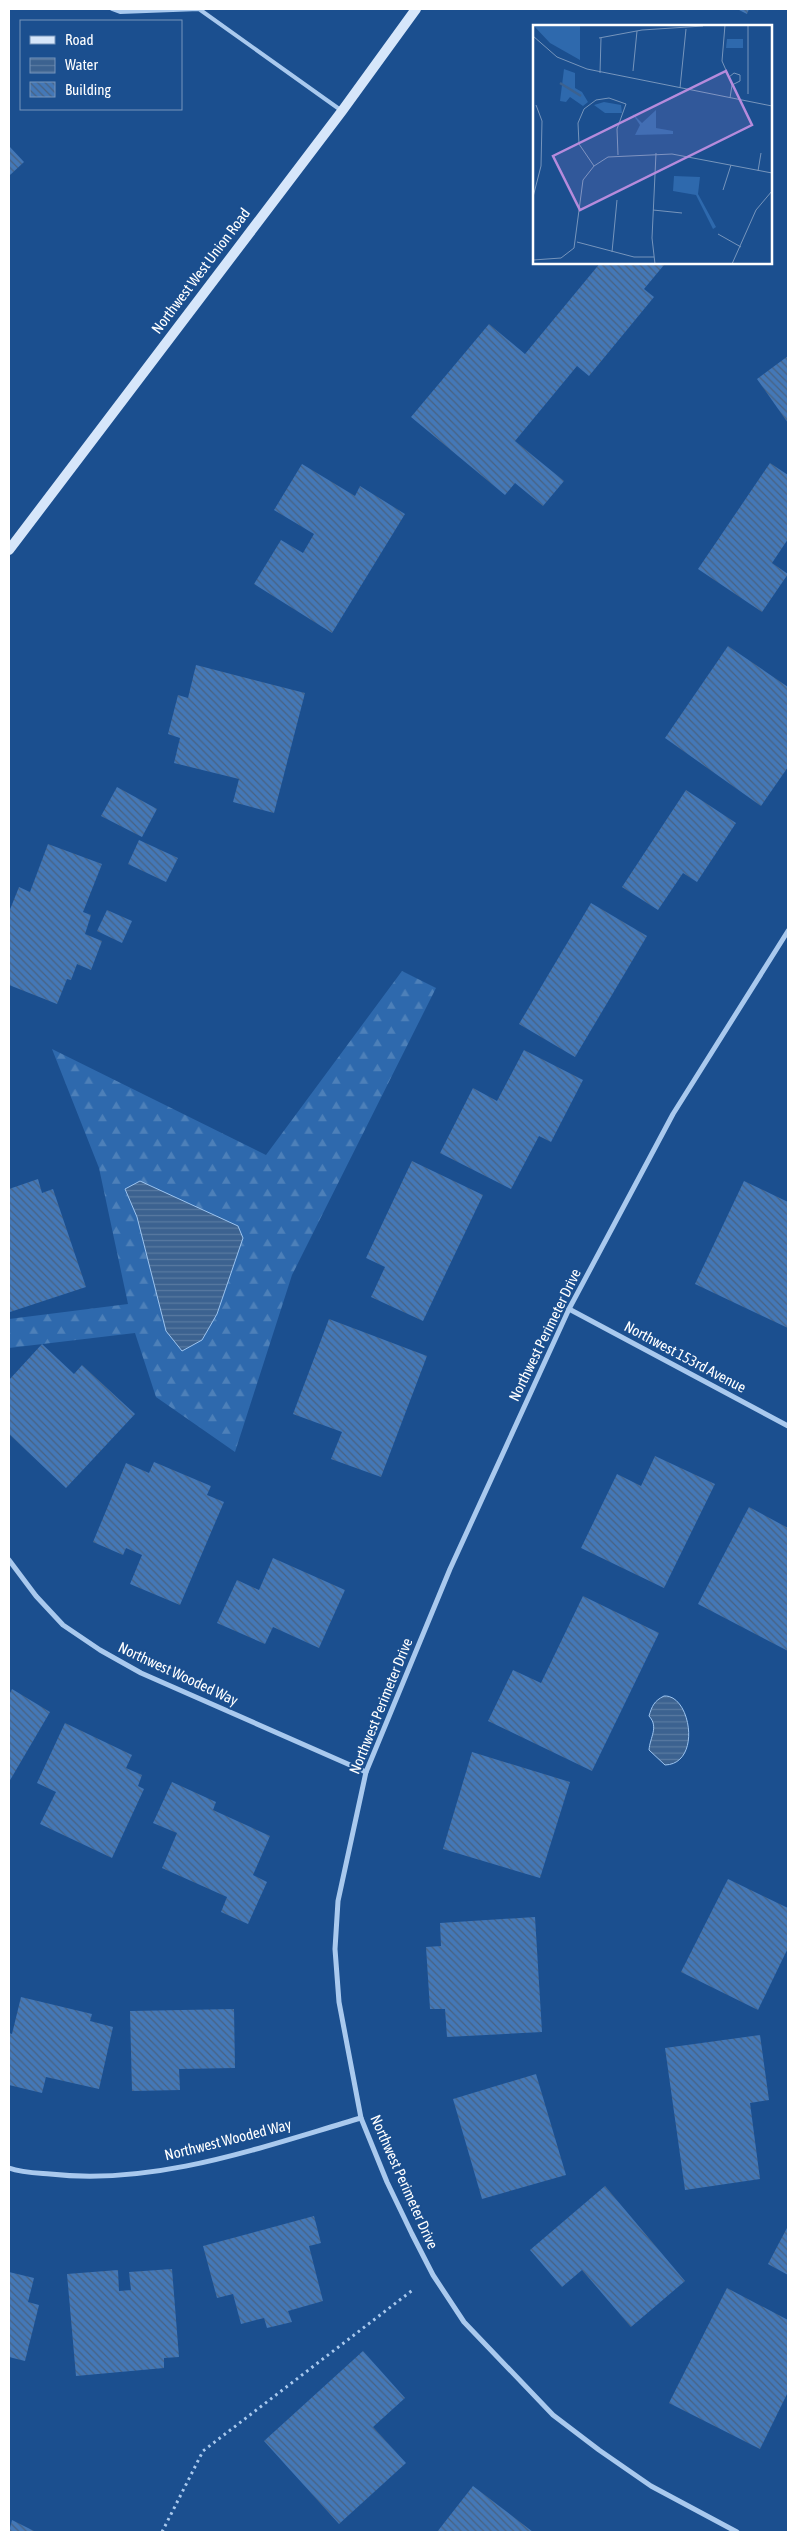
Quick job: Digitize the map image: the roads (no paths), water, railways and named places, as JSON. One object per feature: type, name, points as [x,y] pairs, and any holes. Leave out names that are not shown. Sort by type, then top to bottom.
[{"type":"street","name":"Northwest West Union Road","points":[[9,550],[342,111],[416,9]]},
{"type":"street","name":"Northwest Perimeter Drive","points":[[738,2532],[652,2486],[599,2450],[553,2415],[464,2322],[433,2275],[387,2182],[361,2118],[338,2002],[335,1949],[338,1901],[366,1772],[450,1569],[569,1310],[673,1114],[788,931]]},
{"type":"street","name":"Northwest 153rd Avenue","points":[[569,1310],[788,1426]]},
{"type":"street","name":"Northwest Wooded Way","points":[[9,1560],[36,1596],[63,1625],[100,1650],[141,1673],[366,1772]]},
{"type":"street","name":"Northwest Wooded Way","points":[[9,2168],[68,2176],[123,2175],[176,2168],[215,2160],[361,2118]]},
{"type":"lane","points":[[112,9],[120,12],[199,9],[342,111]]},
{"type":"water","points":[[140,1181],[238,1226],[243,1238],[217,1314],[202,1340],[182,1351],[166,1331],[137,1217],[125,1189]]},
{"type":"water","points":[[664,1696],[673,1698],[681,1706],[686,1717],[688,1729],[688,1742],[684,1754],[677,1762],[665,1765],[649,1750],[654,1728],[649,1716],[654,1704]]}]
